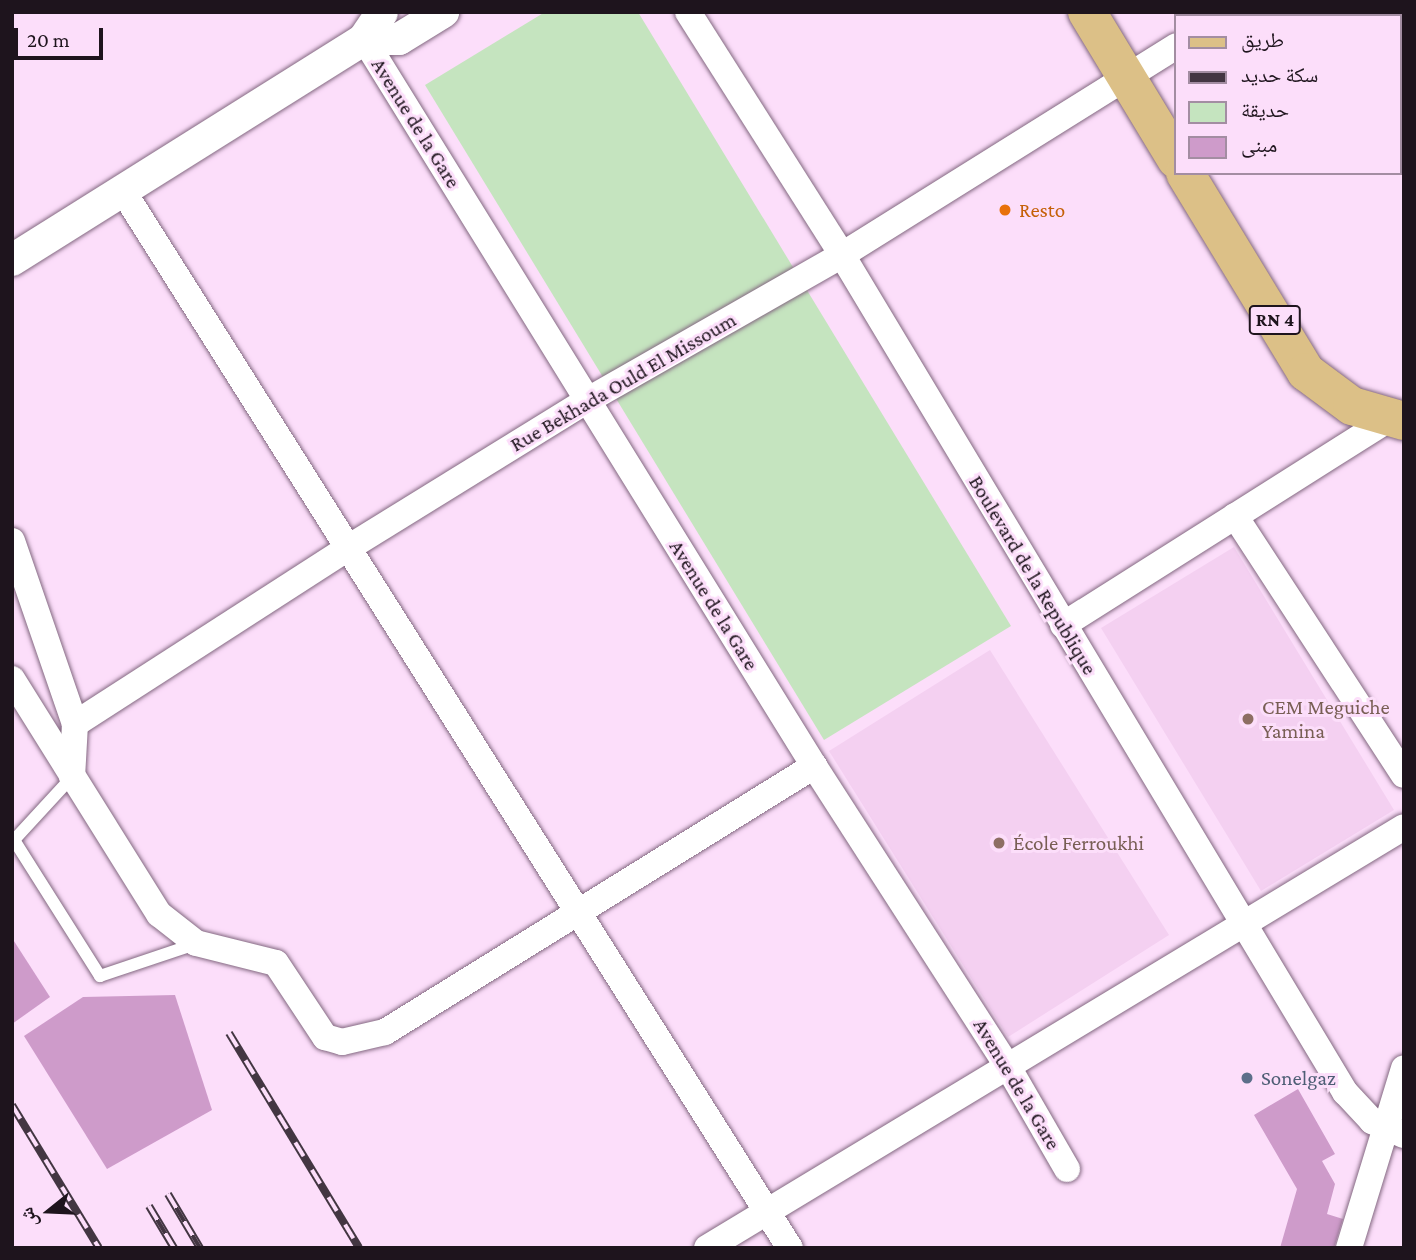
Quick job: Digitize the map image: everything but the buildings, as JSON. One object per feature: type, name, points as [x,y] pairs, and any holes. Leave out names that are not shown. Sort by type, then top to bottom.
[{"type":"main road","points":[[1087,12],[1174,156]]},
{"type":"main road","name":"RN 4","points":[[1186,175],[1306,372],[1352,406],[1398,420]]},
{"type":"street","points":[[12,260],[364,39],[382,12]]},
{"type":"street","points":[[364,39],[399,39],[443,12]]},
{"type":"street","name":"Boulevard de la Republique","points":[[688,12],[842,255],[1345,1092],[1395,1132]]},
{"type":"street","name":"Avenue de la Gare","points":[[364,39],[814,766],[1007,1065],[1067,1169]]},
{"type":"street","name":"Rue Bekhada Ould El Missoum","points":[[75,724],[348,548],[588,400],[842,255],[1174,47]]},
{"type":"street","points":[[123,191],[790,1248]]},
{"type":"street","points":[[1063,625],[1235,516],[1398,420]]},
{"type":"street","points":[[1235,516],[1404,775]]},
{"type":"street","points":[[12,541],[75,724],[72,777]]},
{"type":"street","points":[[12,679],[159,914],[196,943],[276,963],[325,1037],[342,1042],[384,1032],[575,911],[814,766]]},
{"type":"street","points":[[707,1248],[1404,827]]},
{"type":"street","points":[[1349,1248],[1395,1132],[1404,1068]]},
{"type":"lane","points":[[72,777],[14,840],[100,976],[196,943]]},
{"type":"shaded area","name":"CEM Meguiche Yamina","points":[[1234,547],[1394,810],[1261,891],[1101,628]]},
{"type":"shaded area","name":"École Ferroukhi","points":[[990,650],[1169,935],[1008,1037],[829,751]]},
{"type":"green space","points":[[545,12],[638,12],[1011,626],[824,740],[425,85]]},
{"type":"railway","points":[[229,1033],[359,1248]]},
{"type":"railway","points":[[12,1105],[99,1248]]},
{"type":"railway","points":[[168,1194],[200,1248]]},
{"type":"railway","points":[[149,1206],[174,1248]]},
{"type":"place","name":"Resto","points":[[1005,210]]},
{"type":"place","name":"CEM Meguiche Yamina","points":[[1248,719]]},
{"type":"place","name":"École Ferroukhi","points":[[999,843]]},
{"type":"place","name":"Sonelgaz","points":[[1247,1078]]}]
